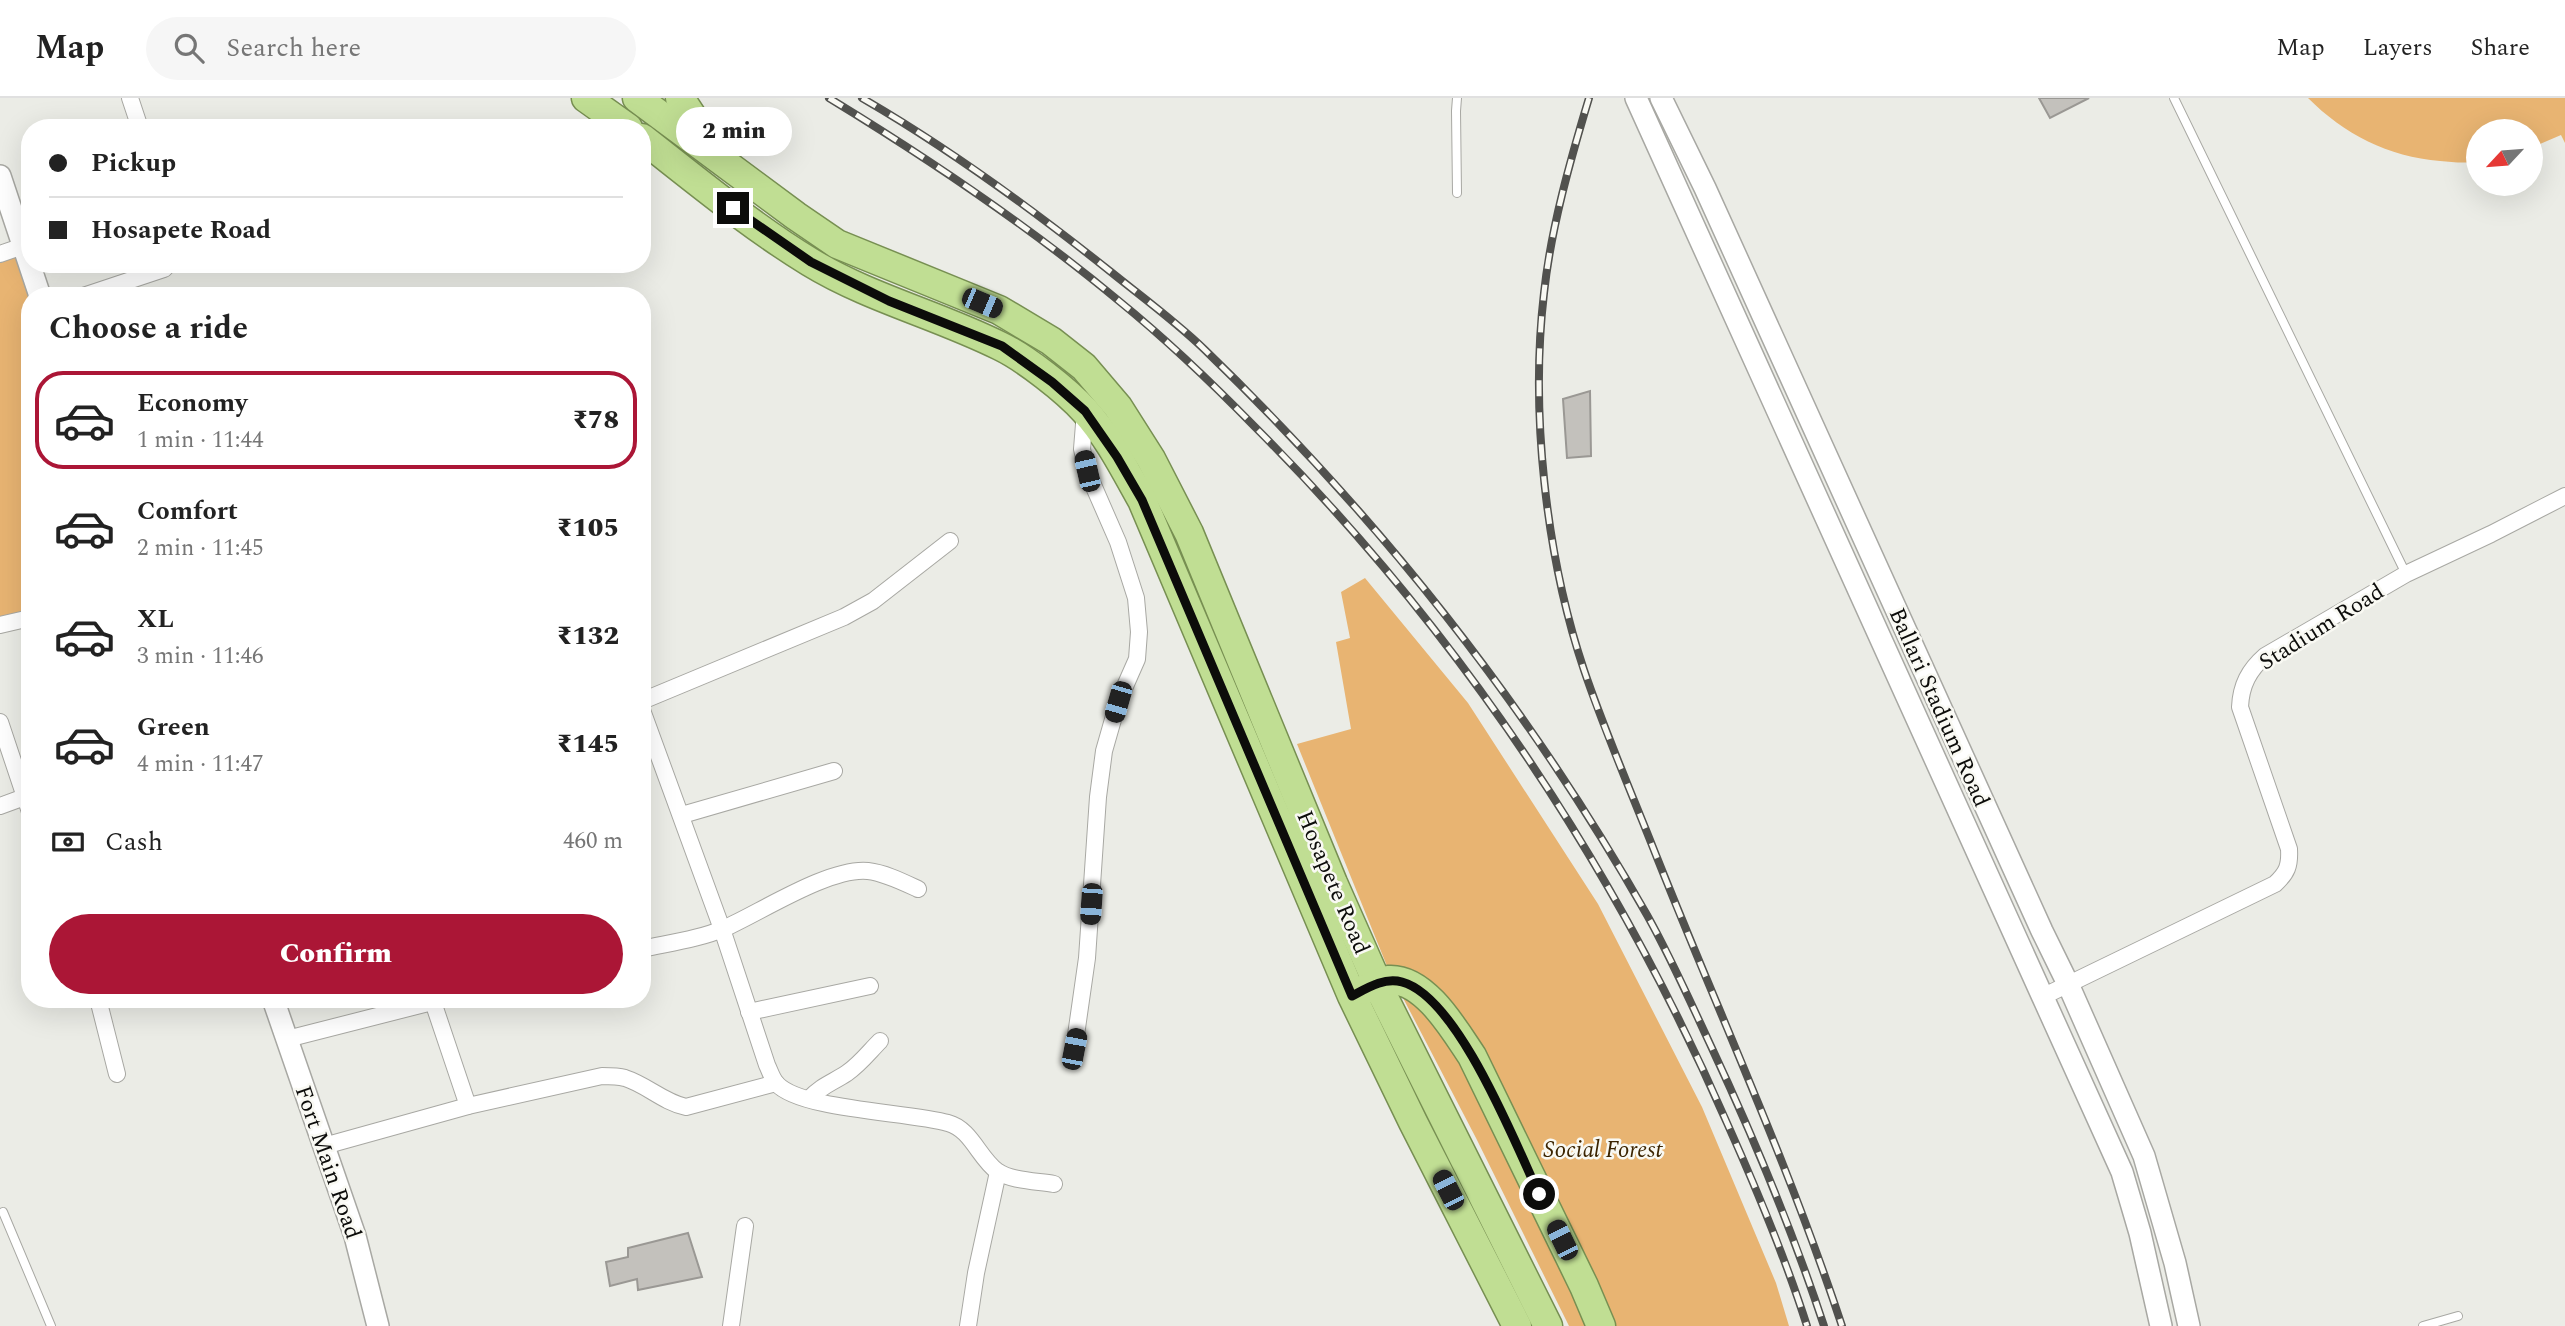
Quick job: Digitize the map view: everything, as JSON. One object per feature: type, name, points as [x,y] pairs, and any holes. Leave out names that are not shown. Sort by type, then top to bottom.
[{"type":"highway","points":[[586,98],[623,115]]},
{"type":"highway","points":[[680,98],[724,163]]},
{"type":"highway","points":[[644,119],[647,101]]},
{"type":"highway","name":"Hosapete Road","points":[[647,101],[724,163],[837,244],[999,310],[1051,341],[1084,367],[1118,407],[1151,459],[1210,581],[1332,883],[1377,983],[1548,1326]]},
{"type":"highway","name":"Hosapete Road","points":[[651,144],[718,197],[811,262],[889,301],[1002,346],[1052,382],[1085,411],[1117,457],[1142,500],[1352,996],[1517,1326]]},
{"type":"highway","points":[[1352,996],[1377,983],[1390,980],[1404,982],[1419,990],[1433,1003],[1472,1056],[1601,1326]]},
{"type":"street","points":[[130,98],[137,119]]},
{"type":"street","name":"Ballari Stadium Road","points":[[1636,98],[2122,1172],[2140,1233],[2161,1326]]},
{"type":"street","name":"Ballari Stadium Road","points":[[1661,98],[1706,188],[2144,1156],[2175,1263],[2189,1326]]},
{"type":"street","points":[[0,176],[21,240]]},
{"type":"street","points":[[1681,198],[1706,188]]},
{"type":"street","points":[[0,254],[21,247]]},
{"type":"street","points":[[110,287],[152,273]]},
{"type":"street","points":[[1074,1049],[1087,958],[1098,797],[1104,751],[1118,702],[1137,659],[1139,632],[1136,598],[1118,542],[1087,471],[1082,449],[1085,411]]},
{"type":"street","name":"Stadium Road","points":[[2042,997],[2275,884],[2287,873],[2289,849],[2241,707],[2241,694],[2246,678],[2255,665],[2265,656],[2406,574],[2565,496]]},
{"type":"street","points":[[651,697],[844,617],[873,601],[950,541]]},
{"type":"street","points":[[0,625],[21,620]]},
{"type":"street","points":[[0,722],[21,782]]},
{"type":"street","points":[[651,734],[722,929],[767,1065],[776,1083],[785,1091],[809,1099],[952,1124],[967,1135],[998,1172],[1054,1184]]},
{"type":"street","points":[[682,815],[834,771]]},
{"type":"street","points":[[0,806],[21,803]]},
{"type":"street","points":[[651,947],[722,929],[817,883],[846,873],[867,871],[892,877],[918,889]]},
{"type":"street","points":[[749,1012],[870,986]]},
{"type":"street","points":[[105,1008],[117,1074]]},
{"type":"street","name":"Fort Main Road","points":[[276,1008],[355,1236],[378,1326]]},
{"type":"street","points":[[287,1038],[405,1008]]},
{"type":"street","points":[[438,1008],[468,1105]]},
{"type":"street","points":[[809,1099],[819,1088],[853,1068],[880,1041]]},
{"type":"street","points":[[324,1146],[468,1105],[602,1076],[622,1077],[673,1104],[686,1107],[776,1083]]},
{"type":"street","points":[[968,1326],[976,1273],[998,1172]]},
{"type":"street","points":[[731,1326],[746,1226]]},
{"type":"lane","points":[[1457,98],[1457,193]]},
{"type":"lane","points":[[2174,98],[2406,574]]},
{"type":"lane","points":[[4,1212],[51,1326]]},
{"type":"lane","points":[[2423,1326],[2458,1315]]},
{"type":"green space","points":[[2308,98],[2565,98],[2565,143],[2561,135],[2543,143],[2543,119],[2466,119],[2466,162],[2421,159],[2368,142],[2322,111]]},
{"type":"green space","points":[[21,247],[21,273],[27,273],[29,287],[21,287],[21,615],[0,621],[0,254]]},
{"type":"green space","name":"Social Forest","points":[[1365,578],[1468,703],[1598,904],[1702,1107],[1776,1283],[1789,1326],[1569,1326],[1389,971],[1297,744],[1351,729],[1336,642],[1350,638],[1341,592]]},
{"type":"building","points":[[2039,98],[2089,98],[2050,118]]},
{"type":"building","points":[[1590,391],[1591,456],[1567,458],[1563,399]]},
{"type":"building","points":[[688,1233],[702,1277],[638,1290],[637,1279],[610,1286],[606,1262],[628,1257],[628,1248]]},
{"type":"railway","points":[[829,98],[941,169],[1014,220],[1137,316],[1189,362],[1255,427],[1329,504],[1398,584],[1463,667],[1524,753],[1581,841],[1634,933],[1682,1026],[1738,1148],[1780,1249],[1807,1326]]},
{"type":"railway","points":[[862,98],[959,159],[1021,203],[1193,339],[1329,478],[1446,616],[1552,761],[1601,837],[1672,962],[1757,1148],[1824,1326]]},
{"type":"railway","points":[[1589,98],[1556,219],[1547,269],[1540,339],[1540,435],[1544,484],[1560,580],[1584,670],[1600,714],[1775,1144],[1842,1326]]},
{"type":"route","points":[[733,208],[811,262],[889,301],[1002,346],[1052,382],[1085,411],[1117,457],[1142,500],[1352,996],[1377,983],[1390,980],[1404,982],[1419,990],[1433,1003],[1472,1056],[1539,1194]]}]
